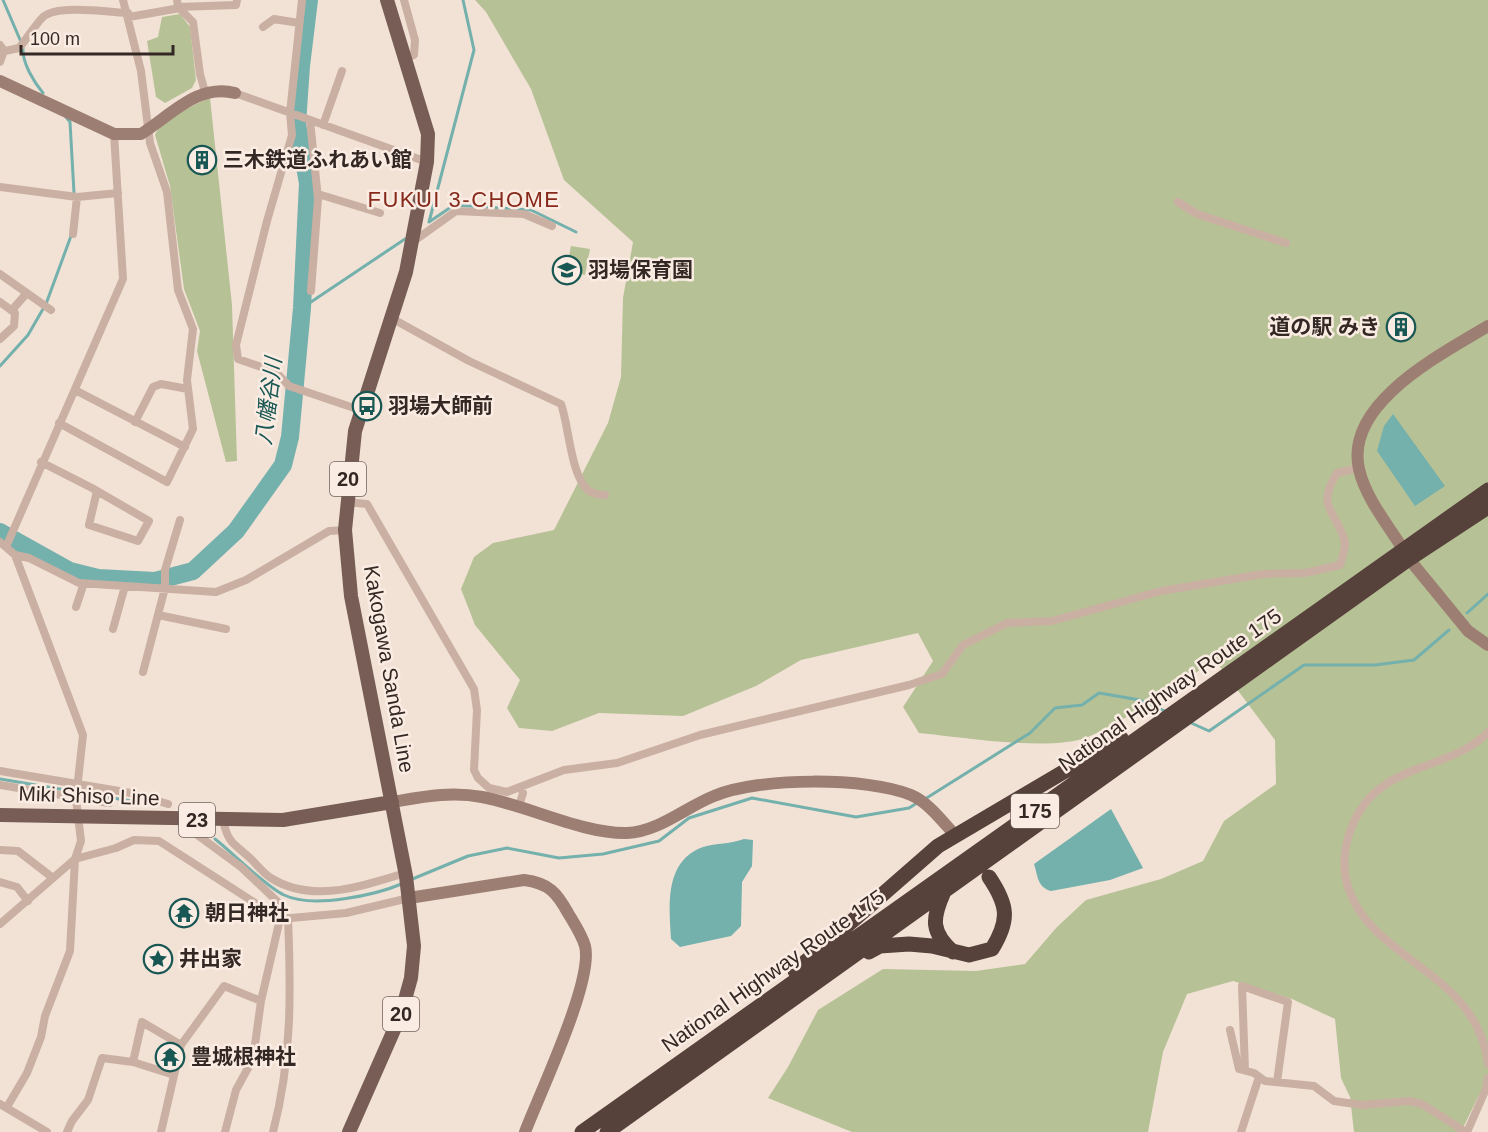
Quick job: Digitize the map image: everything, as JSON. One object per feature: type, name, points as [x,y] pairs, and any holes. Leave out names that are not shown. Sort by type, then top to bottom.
[{"type":"highway","name":"National Highway Route 175","points":[[608,1132],[943,893],[1406,554],[1488,490]]},
{"type":"highway","name":"National Highway Route 175","points":[[582,1132],[1180,706],[1406,554],[1488,507]]},
{"type":"highway","points":[[764,1003],[780,982],[955,835],[1180,706]]},
{"type":"highway","points":[[955,835],[966,848]]},
{"type":"highway","points":[[817,981],[880,946],[932,946],[969,955],[992,949],[1001,934],[1006,914],[989,877]]},
{"type":"highway","points":[[943,893],[934,915],[935,927],[942,942],[953,952]]},
{"type":"main road","name":"Kakogawa Sanda Line","points":[[349,1132],[401,1014],[411,978],[414,946],[407,884],[351,596],[345,530],[351,454],[360,410],[393,319],[414,241],[427,162],[428,134],[387,0]]},
{"type":"main road","name":"Miki Shiso Line","points":[[0,815],[283,820],[392,802]]},
{"type":"street","points":[[59,423],[167,482],[193,429],[188,389],[193,329],[178,290],[167,192],[147,130],[147,106],[123,0]]},
{"type":"street","points":[[0,62],[1,49],[19,48],[44,16],[50,13],[75,10],[128,15],[178,5],[236,5],[237,0]]},
{"type":"street","points":[[302,0],[290,113],[292,135],[267,220],[236,345],[238,359],[276,372],[290,386],[360,410]]},
{"type":"street","points":[[404,0],[415,40],[414,55],[405,58]]},
{"type":"street","points":[[178,5],[193,22],[200,74],[205,92]]},
{"type":"street","points":[[263,27],[274,19],[299,22]]},
{"type":"street","points":[[323,125],[342,71]]},
{"type":"street","points":[[0,81],[114,134],[132,136],[147,130],[205,92],[218,90],[235,93],[427,162]]},
{"type":"street","points":[[306,119],[318,194],[311,291]]},
{"type":"street","points":[[114,134],[123,279],[75,390],[3,545],[15,555],[29,558],[84,583],[216,592],[246,580],[329,531],[345,530]]},
{"type":"street","points":[[0,187],[77,197],[117,193]]},
{"type":"street","points":[[318,194],[380,213]]},
{"type":"street","points":[[73,234],[77,197]]},
{"type":"street","points":[[1178,202],[1197,214],[1286,243]]},
{"type":"street","points":[[414,241],[456,211],[524,214],[552,226]]},
{"type":"street","points":[[0,274],[51,310]]},
{"type":"street","points":[[12,310],[26,294]]},
{"type":"street","points":[[0,302],[15,313],[14,326],[0,339]]},
{"type":"street","points":[[393,319],[469,361],[561,404],[575,466],[582,482],[590,492],[605,495]]},
{"type":"street","points":[[1488,326],[1419,367],[1373,409],[1361,432],[1359,468],[1374,503],[1406,554],[1468,632],[1488,645]]},
{"type":"street","points":[[135,422],[153,387],[161,384],[188,389]]},
{"type":"street","points":[[75,390],[184,447]]},
{"type":"street","points":[[41,462],[98,491],[149,521],[138,541],[89,525],[98,491]]},
{"type":"street","points":[[346,502],[367,504],[474,689],[477,710],[474,770],[478,778],[489,788],[503,792],[564,770],[617,763],[700,735],[931,678],[942,674],[963,645],[1007,622],[1052,621],[1161,591],[1263,574],[1305,573],[1340,564],[1346,543],[1326,498],[1328,488],[1337,473],[1359,468]]},
{"type":"street","points":[[143,672],[165,588],[165,570],[180,520]]},
{"type":"street","points":[[15,555],[82,735],[76,799],[80,817],[81,841],[75,859],[70,951],[45,1016],[41,1037],[27,1073],[2,1105],[47,1132]]},
{"type":"street","points":[[76,607],[84,583]]},
{"type":"street","points":[[114,629],[125,586]]},
{"type":"street","points":[[158,615],[226,629]]},
{"type":"street","points":[[1488,732],[1464,749],[1385,784],[1354,821],[1346,841],[1344,863],[1348,887],[1359,910],[1372,926],[1454,994],[1471,1012],[1482,1031],[1488,1064]]},
{"type":"street","points":[[0,771],[131,793],[168,804]]},
{"type":"street","points":[[392,802],[444,793],[481,797],[597,829],[627,833],[651,828],[716,795],[749,785],[794,782],[880,786],[913,796],[928,807],[955,835]]},
{"type":"street","points":[[0,785],[109,804]]},
{"type":"street","points":[[519,806],[523,793],[521,787]]},
{"type":"street","points":[[188,820],[192,831],[241,867],[280,904],[284,919],[291,1010],[283,1078],[273,1132]]},
{"type":"street","points":[[223,820],[227,838],[271,878],[296,888],[315,891],[345,890],[407,884],[524,880],[541,882],[556,892],[585,947],[586,964],[580,989],[525,1132]]},
{"type":"street","points":[[0,924],[75,859],[116,848],[134,840],[159,841],[284,919],[346,913],[407,884]]},
{"type":"street","points":[[0,850],[18,851],[53,878]]},
{"type":"street","points":[[0,882],[17,887],[28,901]]},
{"type":"street","points":[[225,1132],[236,1090],[253,1059],[261,1001],[284,919]]},
{"type":"street","points":[[161,1132],[181,1045],[224,986],[261,1001]]},
{"type":"street","points":[[1245,1070],[1242,986],[1288,1002],[1276,1082]]},
{"type":"street","points":[[133,1062],[142,1022],[181,1045]]},
{"type":"street","points":[[1230,1030],[1239,1069],[1254,1073],[1261,1079],[1314,1086],[1334,1101],[1362,1105],[1409,1101],[1422,1104],[1467,1132],[1486,1089],[1488,1078]]},
{"type":"street","points":[[67,1132],[72,1121],[88,1100],[102,1058],[133,1062],[174,1075]]},
{"type":"street","points":[[1241,1132],[1258,1080],[1261,1079]]},
{"type":"green space","points":[[475,0],[1488,0],[1488,1092],[1479,1095],[1461,1132],[1354,1132],[1350,1097],[1341,1078],[1335,1019],[1292,999],[1233,981],[1187,994],[1163,1052],[1148,1132],[852,1132],[768,1098],[788,1067],[818,1010],[883,969],[976,971],[1025,964],[1057,927],[1086,900],[1161,879],[1203,861],[1224,821],[1276,784],[1275,740],[1215,660],[1120,721],[1088,737],[1072,741],[1005,742],[919,733],[903,707],[933,661],[918,633],[801,660],[756,686],[683,716],[599,713],[552,731],[519,728],[507,708],[520,680],[475,625],[461,589],[474,557],[493,543],[554,530],[608,423],[621,377],[623,298],[633,242],[564,180],[531,89],[486,12]]},
{"type":"green space","points":[[180,14],[190,27],[196,80],[192,88],[165,103],[156,97],[147,41],[158,37],[162,17]]},
{"type":"green space","points":[[210,98],[232,305],[237,461],[226,462],[197,351],[200,331],[184,289],[170,186],[155,135],[170,119]]},
{"type":"green space","points":[[571,246],[590,249],[585,275],[566,271]]},
{"type":"water","points":[[1393,414],[1445,486],[1415,506],[1377,451],[1384,426]]},
{"type":"water","points":[[1111,809],[1143,868],[1110,880],[1051,891],[1043,887],[1034,864]]},
{"type":"water","points":[[744,839],[753,840],[752,866],[742,882],[741,926],[731,936],[680,947],[671,939],[670,899],[675,874],[681,863],[690,854],[703,847]]},
{"type":"waterway","points":[[3,0],[21,42]]},
{"type":"waterway","name":"八幡谷川","points":[[0,532],[70,571],[98,578],[155,581],[193,571],[236,531],[283,465],[290,437],[302,308],[308,183],[297,124],[309,0]]},
{"type":"waterway","points":[[429,222],[474,50],[463,0]]},
{"type":"waterway","points":[[23,48],[32,78],[43,93]]},
{"type":"waterway","points":[[66,117],[70,122],[74,193]]},
{"type":"waterway","points":[[429,222],[454,205],[531,210],[576,232]]},
{"type":"waterway","points":[[46,304],[71,236]]},
{"type":"waterway","points":[[302,308],[405,239]]},
{"type":"waterway","points":[[0,366],[28,335],[43,309]]},
{"type":"waterway","points":[[1467,613],[1488,594]]},
{"type":"waterway","points":[[1189,722],[1209,731],[1304,665],[1375,665],[1414,660],[1449,630]]},
{"type":"waterway","points":[[925,799],[1030,733],[1055,708],[1082,705],[1099,693],[1140,700],[1167,712]]},
{"type":"waterway","points":[[0,779],[131,801]]},
{"type":"waterway","points":[[410,880],[468,856],[507,848],[559,858],[603,854],[659,841],[689,818],[752,798],[856,817],[909,808],[917,803]]},
{"type":"waterway","points":[[215,839],[276,891],[296,899],[311,901],[344,899],[378,892],[404,883]]},
{"type":"place","name":"三木鉄道ふれあい館","points":[[202,160]]},
{"type":"place","name":"羽場保育園","points":[[567,270]]},
{"type":"place","name":"道の駅 みき","points":[[1401,327]]},
{"type":"place","name":"羽場大師前","points":[[367,406]]},
{"type":"place","name":"朝日神社","points":[[184,913]]},
{"type":"place","name":"井出家","points":[[158,959]]},
{"type":"place","name":"豊城根神社","points":[[170,1057]]},
{"type":"district","name":"FUKUI 3-CHOME","points":[[464,199]]}]
